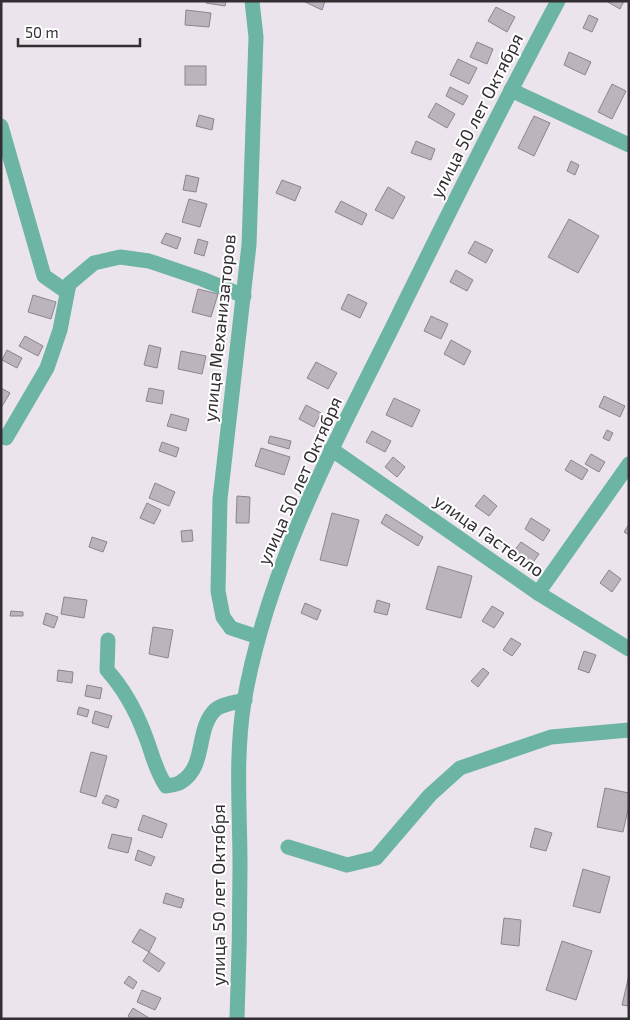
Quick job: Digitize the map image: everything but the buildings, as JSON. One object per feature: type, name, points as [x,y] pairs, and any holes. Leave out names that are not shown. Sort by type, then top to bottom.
[{"type":"street","name":"улица Механизаторов","points":[[252,1],[256,37],[249,245],[220,499],[218,590],[223,618],[231,628],[258,637]]},
{"type":"street","name":"улица 50 лет Октября","points":[[237,1019],[240,730],[258,637],[286,552],[331,449],[511,90],[558,1]]},
{"type":"street","points":[[511,90],[629,145]]},
{"type":"street","points":[[1,126],[44,276],[67,292]]},
{"type":"street","points":[[6,438],[47,368],[60,330],[69,284],[94,263],[120,257],[149,261],[244,296]]},
{"type":"street","name":"улица Гастелло","points":[[331,449],[538,593],[629,649]]},
{"type":"street","points":[[538,593],[629,464]]},
{"type":"street","points":[[108,640],[107,670],[120,685],[132,707],[145,735],[158,775],[166,786],[180,783],[192,772],[200,753],[204,725],[216,708],[245,700]]},
{"type":"street","points":[[288,847],[347,865],[376,858],[430,795],[460,768],[551,737],[629,730]]}]
